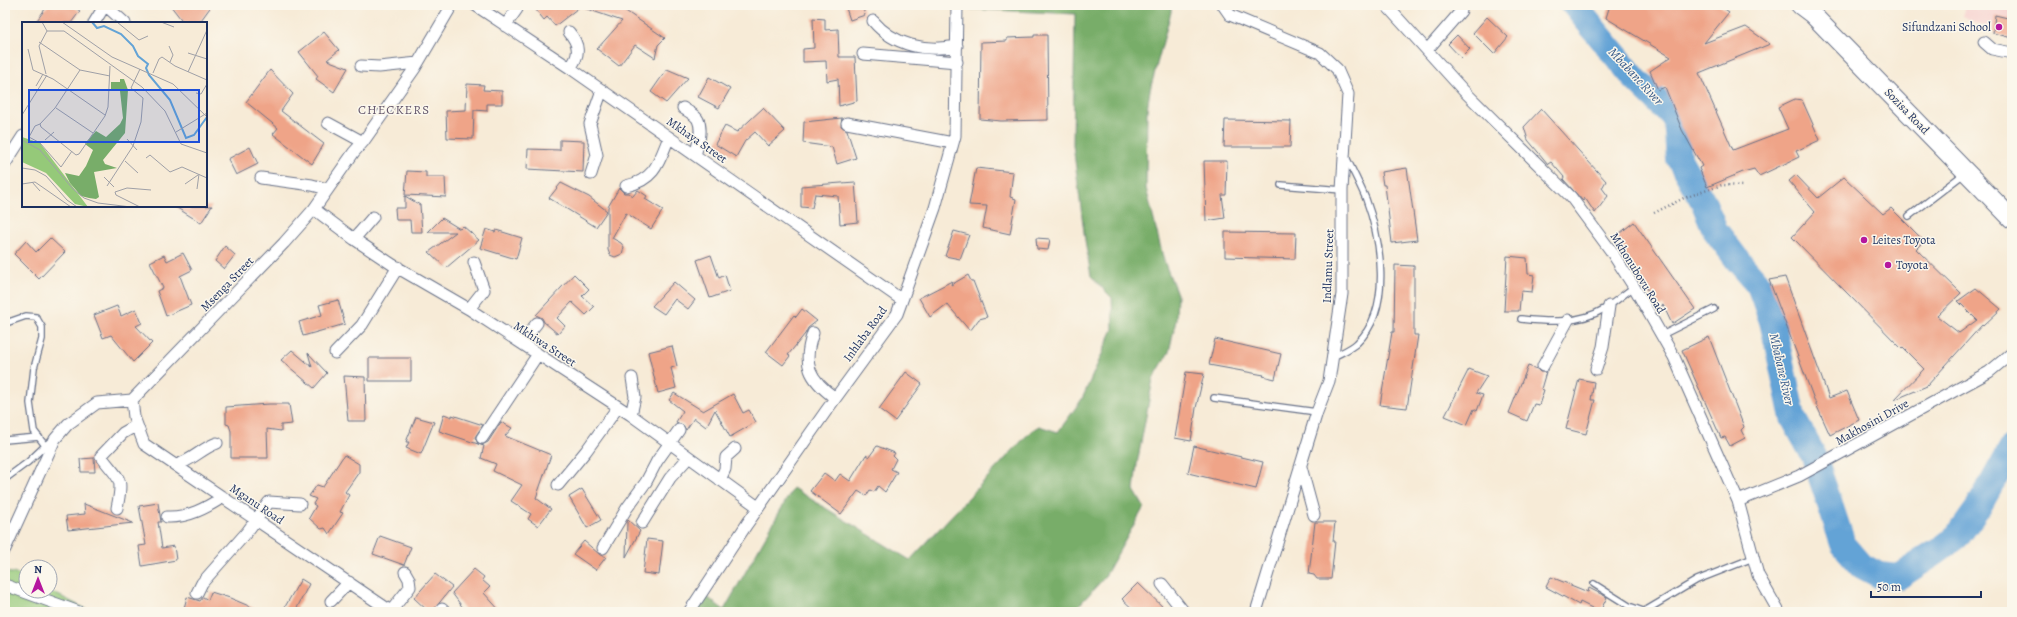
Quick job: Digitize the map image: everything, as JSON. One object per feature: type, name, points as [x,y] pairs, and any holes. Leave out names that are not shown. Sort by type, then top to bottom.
[{"type":"main road","name":"Sozisa Road","points":[[1800,5],[1812,14],[2012,219]]},
{"type":"street","points":[[95,22],[105,5],[124,22]]},
{"type":"street","name":"Msenga Street","points":[[132,400],[284,243],[314,209],[418,63],[452,5]]},
{"type":"street","name":"Mkhaya Street","points":[[475,5],[669,136],[902,300]]},
{"type":"street","name":"Inhlaba Road","points":[[689,612],[758,508],[835,398],[897,314],[935,208],[955,136],[957,5]]},
{"type":"street","name":"Indlamu Street","points":[[1222,5],[1230,15],[1320,53],[1336,69],[1348,94],[1342,190],[1342,294],[1329,381],[1256,612]]},
{"type":"street","name":"Mkhonubovu Road","points":[[1386,5],[1464,90],[1570,196],[1611,251],[1634,287],[1674,357],[1707,428],[1738,501],[1758,574],[1779,612]]},
{"type":"street","points":[[505,26],[517,9]]},
{"type":"street","points":[[1428,49],[1461,11]]},
{"type":"street","points":[[873,21],[882,32],[903,43],[924,48],[943,49],[957,46]]},
{"type":"street","points":[[569,32],[576,40],[578,50],[576,59],[570,68]]},
{"type":"street","points":[[1984,42],[1992,49],[2012,52]]},
{"type":"street","points":[[863,54],[957,62]]},
{"type":"street","points":[[361,66],[379,67],[418,63]]},
{"type":"street","points":[[591,174],[598,156],[590,124],[602,90]]},
{"type":"street","points":[[683,108],[698,119],[700,125],[699,143],[695,155]]},
{"type":"street","points":[[328,123],[363,142]]},
{"type":"street","points":[[848,123],[953,143]]},
{"type":"street","points":[[626,186],[649,177],[662,154],[669,136]]},
{"type":"street","points":[[5,164],[22,138]]},
{"type":"street","points":[[261,178],[312,185],[327,189]]},
{"type":"street","name":"Mkhiwa Street","points":[[314,209],[354,239],[469,309],[631,415],[758,508]]},
{"type":"street","points":[[354,239],[373,217]]},
{"type":"street","points":[[469,309],[484,290],[474,262]]},
{"type":"street","points":[[335,353],[362,325],[398,267]]},
{"type":"street","points":[[1596,370],[1603,347],[1609,306]]},
{"type":"street","points":[[1543,366],[1568,320]]},
{"type":"street","points":[[521,343],[537,323]]},
{"type":"street","points":[[813,333],[808,347],[808,366],[813,379],[835,398]]},
{"type":"street","name":"Makhosini Drive","points":[[1738,501],[1800,476],[1989,372],[2012,353]]},
{"type":"street","points":[[482,438],[538,354]]},
{"type":"street","points":[[631,415],[635,397],[632,378]]},
{"type":"street","points":[[5,550],[55,439],[68,424],[97,403],[132,400]]},
{"type":"street","name":"Mganu Road","points":[[132,400],[137,425],[144,444],[392,611]]},
{"type":"street","points":[[558,485],[586,451],[618,407]]},
{"type":"street","points":[[117,508],[121,485],[118,476],[101,456],[123,433],[137,425]]},
{"type":"street","points":[[603,548],[627,508],[646,482],[657,461],[679,430]]},
{"type":"street","points":[[176,465],[187,462],[206,446],[217,443]]},
{"type":"street","points":[[720,480],[725,469],[726,457],[735,449]]},
{"type":"street","points":[[642,523],[670,478],[689,457]]},
{"type":"street","points":[[1301,467],[1314,514]]},
{"type":"street","points":[[167,517],[179,517],[208,507],[223,497]]},
{"type":"street","points":[[197,593],[202,583],[257,520],[269,502],[300,504]]},
{"type":"street","points":[[392,611],[410,587],[409,579],[405,572]]},
{"type":"street","points":[[331,602],[349,582]]},
{"type":"street","points":[[1162,584],[1184,612]]},
{"type":"street","points":[[5,585],[79,612]]},
{"type":"lane","points":[[1333,357],[1356,344],[1368,329],[1378,306],[1381,274],[1378,244],[1366,199],[1345,155]]},
{"type":"lane","points":[[1909,216],[1966,172]]},
{"type":"lane","points":[[1281,185],[1342,190]]},
{"type":"lane","points":[[1521,320],[1549,322],[1581,318],[1603,310],[1634,287]]},
{"type":"lane","points":[[1662,336],[1714,309]]},
{"type":"lane","points":[[6,323],[26,316],[36,316],[42,327],[42,339],[34,368],[30,403],[34,431],[44,444]]},
{"type":"lane","points":[[1214,398],[1318,412]]},
{"type":"lane","points":[[5,440],[39,437]]},
{"type":"lane","points":[[5,479],[28,462],[44,444],[55,439]]},
{"type":"lane","points":[[1594,584],[1629,606],[1643,612],[1697,580],[1753,558]]},
{"type":"path","points":[[1654,213],[1684,198],[1722,185],[1743,186]]},
{"type":"shaded area","name":"Sifundzani School","points":[[1966,5],[2012,5],[2012,38],[1962,16]]},
{"type":"green space","points":[[971,5],[1171,5],[1171,12],[1150,90],[1147,111],[1146,188],[1164,261],[1177,294],[1176,320],[1169,352],[1153,379],[1137,464],[1134,490],[1144,507],[1104,578],[1073,612],[689,612],[706,596],[724,610],[793,488],[910,560],[1031,431],[1039,426],[1058,432],[1082,399],[1113,329],[1112,298],[1091,276],[1073,145],[1075,14],[971,9]]},
{"type":"green space","points":[[5,572],[18,574],[18,599],[58,599],[58,595],[92,612],[5,612]]},
{"type":"building","points":[[48,5],[71,5],[80,11],[72,22],[36,22]]},
{"type":"building","points":[[170,5],[212,5],[200,22],[183,22]]},
{"type":"building","points":[[532,5],[582,5],[555,26],[547,17],[544,20]]},
{"type":"building","points":[[582,5],[617,5],[665,38],[658,45],[655,58],[635,45],[619,66],[597,49],[622,21],[581,7]]},
{"type":"building","points":[[845,5],[862,5],[865,15],[850,20]]},
{"type":"building","points":[[1610,5],[1719,5],[1729,12],[1704,43],[1746,27],[1770,44],[1699,73],[1733,150],[1788,129],[1778,107],[1795,99],[1802,100],[1820,140],[1796,151],[1799,157],[1759,176],[1754,169],[1707,187],[1699,168],[1702,166],[1682,130],[1665,87],[1658,90],[1650,71],[1671,57],[1606,18]]},
{"type":"building","points":[[1995,15],[2012,19],[2012,38],[1993,33]]},
{"type":"building","points":[[1487,17],[1508,37],[1494,54],[1473,33]]},
{"type":"building","points":[[813,18],[825,19],[825,30],[838,29],[839,57],[855,57],[857,101],[839,106],[838,79],[827,81],[826,61],[803,62],[803,49],[814,48]]},
{"type":"building","points":[[324,32],[339,50],[327,60],[348,68],[334,92],[316,79],[318,76],[299,52]]},
{"type":"building","points":[[1034,35],[1047,35],[1048,120],[1001,121],[980,119],[981,42],[1007,41],[1007,38],[1034,37]]},
{"type":"building","points":[[1457,35],[1470,49],[1461,58],[1448,44]]},
{"type":"building","points":[[667,69],[688,78],[666,103],[651,92]]},
{"type":"building","points":[[270,70],[293,94],[281,111],[324,144],[312,164],[273,134],[278,128],[246,102]]},
{"type":"building","points":[[709,77],[730,89],[719,108],[698,97]]},
{"type":"building","points":[[467,84],[484,85],[483,90],[502,91],[502,104],[487,104],[487,111],[474,110],[473,139],[447,138],[446,111],[466,110]]},
{"type":"building","points":[[763,108],[785,131],[768,146],[755,132],[745,141],[736,157],[715,144],[725,126],[737,132]]},
{"type":"building","points":[[1541,109],[1606,181],[1602,188],[1608,196],[1595,213],[1585,198],[1583,201],[1563,179],[1564,177],[1551,162],[1548,164],[1528,140],[1524,127]]},
{"type":"building","points":[[842,118],[841,126],[847,130],[856,158],[837,164],[832,147],[803,143],[804,122]]},
{"type":"building","points":[[1225,120],[1291,121],[1290,147],[1224,147]]},
{"type":"building","points":[[560,140],[584,141],[583,172],[527,169],[528,149],[560,150]]},
{"type":"building","points":[[250,147],[258,164],[236,175],[228,159]]},
{"type":"building","points":[[1204,161],[1227,161],[1226,195],[1222,195],[1225,218],[1206,221]]},
{"type":"building","points":[[976,168],[1013,172],[1010,197],[1016,199],[1010,234],[983,228],[987,206],[969,205]]},
{"type":"building","points":[[1407,168],[1417,240],[1392,243],[1385,185],[1383,185],[1381,172]]},
{"type":"building","points":[[407,171],[426,172],[426,177],[445,177],[446,197],[405,195]]},
{"type":"building","points":[[1796,175],[1818,198],[1844,177],[1883,214],[1891,208],[1924,241],[1916,249],[1961,293],[1937,316],[1959,333],[1977,320],[1958,301],[1976,288],[2001,309],[1983,326],[1982,325],[1927,386],[1894,400],[1924,369],[1903,348],[1902,349],[1792,237],[1815,212],[1789,181]]},
{"type":"building","points":[[855,182],[858,222],[840,224],[838,196],[815,194],[812,208],[801,207],[801,186]]},
{"type":"building","points":[[561,183],[589,197],[607,211],[596,227],[549,198]]},
{"type":"building","points":[[619,188],[624,193],[629,193],[633,196],[638,190],[647,196],[645,199],[663,210],[651,229],[626,213],[612,238],[621,243],[624,247],[622,254],[615,257],[610,255],[608,250],[608,207]]},
{"type":"building","points":[[405,196],[420,205],[422,232],[411,232],[410,220],[396,220],[395,208],[405,208]]},
{"type":"building","points":[[212,206],[201,223],[176,207]]},
{"type":"building","points":[[442,218],[460,229],[463,226],[479,240],[446,268],[429,252],[456,232],[428,232]]},
{"type":"building","points":[[1634,222],[1695,309],[1672,324],[1663,305],[1659,308],[1634,269],[1633,270],[1618,249],[1622,247],[1615,237]]},
{"type":"building","points":[[486,229],[495,232],[496,230],[522,238],[516,259],[480,248]]},
{"type":"building","points":[[954,231],[969,235],[960,259],[945,256]]},
{"type":"building","points":[[1225,232],[1296,233],[1295,259],[1225,257]]},
{"type":"building","points":[[50,238],[65,252],[39,279],[14,254],[26,241],[36,252]]},
{"type":"building","points":[[1036,238],[1050,239],[1048,250],[1037,249]]},
{"type":"building","points":[[225,246],[235,255],[224,269],[215,261]]},
{"type":"building","points":[[183,253],[192,270],[180,276],[191,305],[166,316],[157,291],[163,288],[150,262],[164,255],[167,261]]},
{"type":"building","points":[[711,255],[719,278],[725,275],[730,291],[710,298],[697,260]]},
{"type":"building","points":[[1507,256],[1527,258],[1528,274],[1534,275],[1532,292],[1521,291],[1519,311],[1504,311]]},
{"type":"building","points":[[1395,265],[1414,266],[1414,335],[1418,335],[1407,408],[1380,405],[1392,332],[1394,332]]},
{"type":"building","points":[[574,274],[589,289],[582,296],[594,307],[586,315],[572,302],[557,318],[565,326],[558,334],[544,322],[542,318],[536,315]]},
{"type":"building","points":[[968,275],[971,281],[973,281],[987,317],[979,319],[970,331],[947,304],[930,317],[919,298],[952,281],[951,285]]},
{"type":"building","points":[[1785,277],[1829,398],[1847,391],[1859,420],[1830,435],[1815,402],[1769,280]]},
{"type":"building","points":[[674,282],[695,300],[688,309],[675,299],[664,314],[652,306]]},
{"type":"building","points":[[338,300],[345,324],[303,336],[299,322],[322,315],[319,305]]},
{"type":"building","points":[[117,306],[121,316],[136,309],[142,323],[136,326],[152,343],[133,362],[111,335],[103,338],[94,315]]},
{"type":"building","points":[[802,309],[817,321],[808,328],[788,355],[790,356],[783,365],[766,352],[794,315],[796,317]]},
{"type":"building","points":[[1709,337],[1744,427],[1741,430],[1745,438],[1730,446],[1725,437],[1721,438],[1682,350]]},
{"type":"building","points":[[1215,339],[1281,354],[1275,379],[1263,376],[1264,375],[1209,365]]},
{"type":"building","points":[[672,346],[677,366],[671,368],[676,388],[658,393],[648,352]]},
{"type":"building","points":[[292,350],[312,367],[308,353],[327,373],[314,388],[281,360]]},
{"type":"building","points":[[369,358],[411,358],[411,381],[369,381]]},
{"type":"building","points":[[1528,366],[1537,369],[1540,372],[1546,372],[1541,389],[1544,390],[1539,405],[1534,404],[1527,421],[1509,413]]},
{"type":"building","points":[[1469,369],[1487,376],[1476,393],[1483,395],[1477,411],[1474,409],[1467,425],[1445,416]]},
{"type":"building","points":[[906,372],[922,384],[895,421],[879,409]]},
{"type":"building","points":[[1186,372],[1204,374],[1196,408],[1191,441],[1175,438]]},
{"type":"building","points":[[344,376],[365,377],[366,421],[348,421]]},
{"type":"building","points":[[1579,379],[1594,382],[1591,400],[1595,400],[1586,434],[1566,429]]},
{"type":"building","points":[[674,393],[703,411],[733,394],[743,413],[749,410],[756,422],[730,437],[715,410],[706,427],[694,418],[686,430],[683,425],[676,422],[683,411],[669,400]]},
{"type":"building","points":[[289,404],[292,424],[281,425],[281,431],[267,429],[268,458],[231,458],[231,431],[229,425],[226,424],[226,407]]},
{"type":"building","points":[[444,414],[452,417],[452,415],[483,425],[475,437],[478,444],[439,431]]},
{"type":"building","points":[[416,417],[434,422],[421,454],[406,448],[409,442],[406,442]]},
{"type":"building","points":[[501,422],[512,428],[505,436],[551,455],[536,498],[551,509],[538,526],[528,519],[531,514],[511,501],[522,485],[493,471],[496,464],[481,458],[484,446],[478,444],[482,445],[488,442]]},
{"type":"building","points":[[877,446],[895,453],[893,456],[896,459],[891,469],[897,472],[885,492],[878,486],[874,492],[870,490],[866,496],[858,491],[841,514],[810,491],[824,473],[835,481],[840,474],[850,481],[866,455],[869,457]]},
{"type":"building","points":[[1194,446],[1263,462],[1256,489],[1188,473]]},
{"type":"building","points":[[344,455],[359,464],[359,472],[345,492],[349,495],[340,512],[343,513],[329,534],[325,528],[321,529],[309,518],[316,506],[313,504],[316,499],[309,496],[317,485],[323,487]]},
{"type":"building","points":[[94,458],[95,472],[81,472],[80,459]]},
{"type":"building","points":[[582,489],[601,520],[587,528],[569,497]]},
{"type":"building","points":[[158,503],[161,522],[158,522],[162,548],[174,546],[176,560],[142,566],[139,546],[146,545],[139,506]]},
{"type":"building","points":[[84,504],[133,523],[68,530],[66,516],[85,514]]},
{"type":"building","points":[[628,520],[640,531],[626,557],[627,522]]},
{"type":"building","points":[[1315,522],[1335,522],[1333,541],[1335,541],[1331,579],[1317,579],[1314,575],[1309,574]]},
{"type":"building","points":[[380,536],[411,547],[404,565],[373,554]]},
{"type":"building","points":[[647,539],[663,541],[659,575],[643,573]]},
{"type":"building","points":[[584,541],[599,554],[606,557],[596,570],[573,554]]},
{"type":"building","points":[[474,569],[484,577],[482,580],[490,587],[484,593],[501,612],[466,612],[452,593]]},
{"type":"building","points":[[435,574],[452,587],[432,612],[429,612],[414,598]]},
{"type":"building","points":[[1551,577],[1588,592],[1589,588],[1607,597],[1600,612],[1580,602],[1579,605],[1546,587]]},
{"type":"building","points":[[301,579],[309,584],[295,612],[282,612]]},
{"type":"building","points":[[1138,583],[1168,612],[1136,612],[1122,599]]},
{"type":"building","points":[[211,592],[230,598],[263,612],[183,612],[187,597],[200,601],[203,597],[208,600]]},
{"type":"waterway","name":"Mbabane River","points":[[1574,5],[1636,80],[1676,119],[1679,159],[1703,201],[1715,230],[1739,262],[1759,285],[1772,321],[1793,418],[1814,456],[1843,544],[1862,566],[1879,575],[1898,577],[1937,552],[1958,536],[1978,508],[2012,447]]},
{"type":"place","name":"Sifundzani School","points":[[1999,27]]},
{"type":"place","name":"Leites Toyota","points":[[1864,240]]},
{"type":"place","name":"Toyota","points":[[1888,265]]},
{"type":"district","name":"CHECKERS","points":[[394,109]]}]
